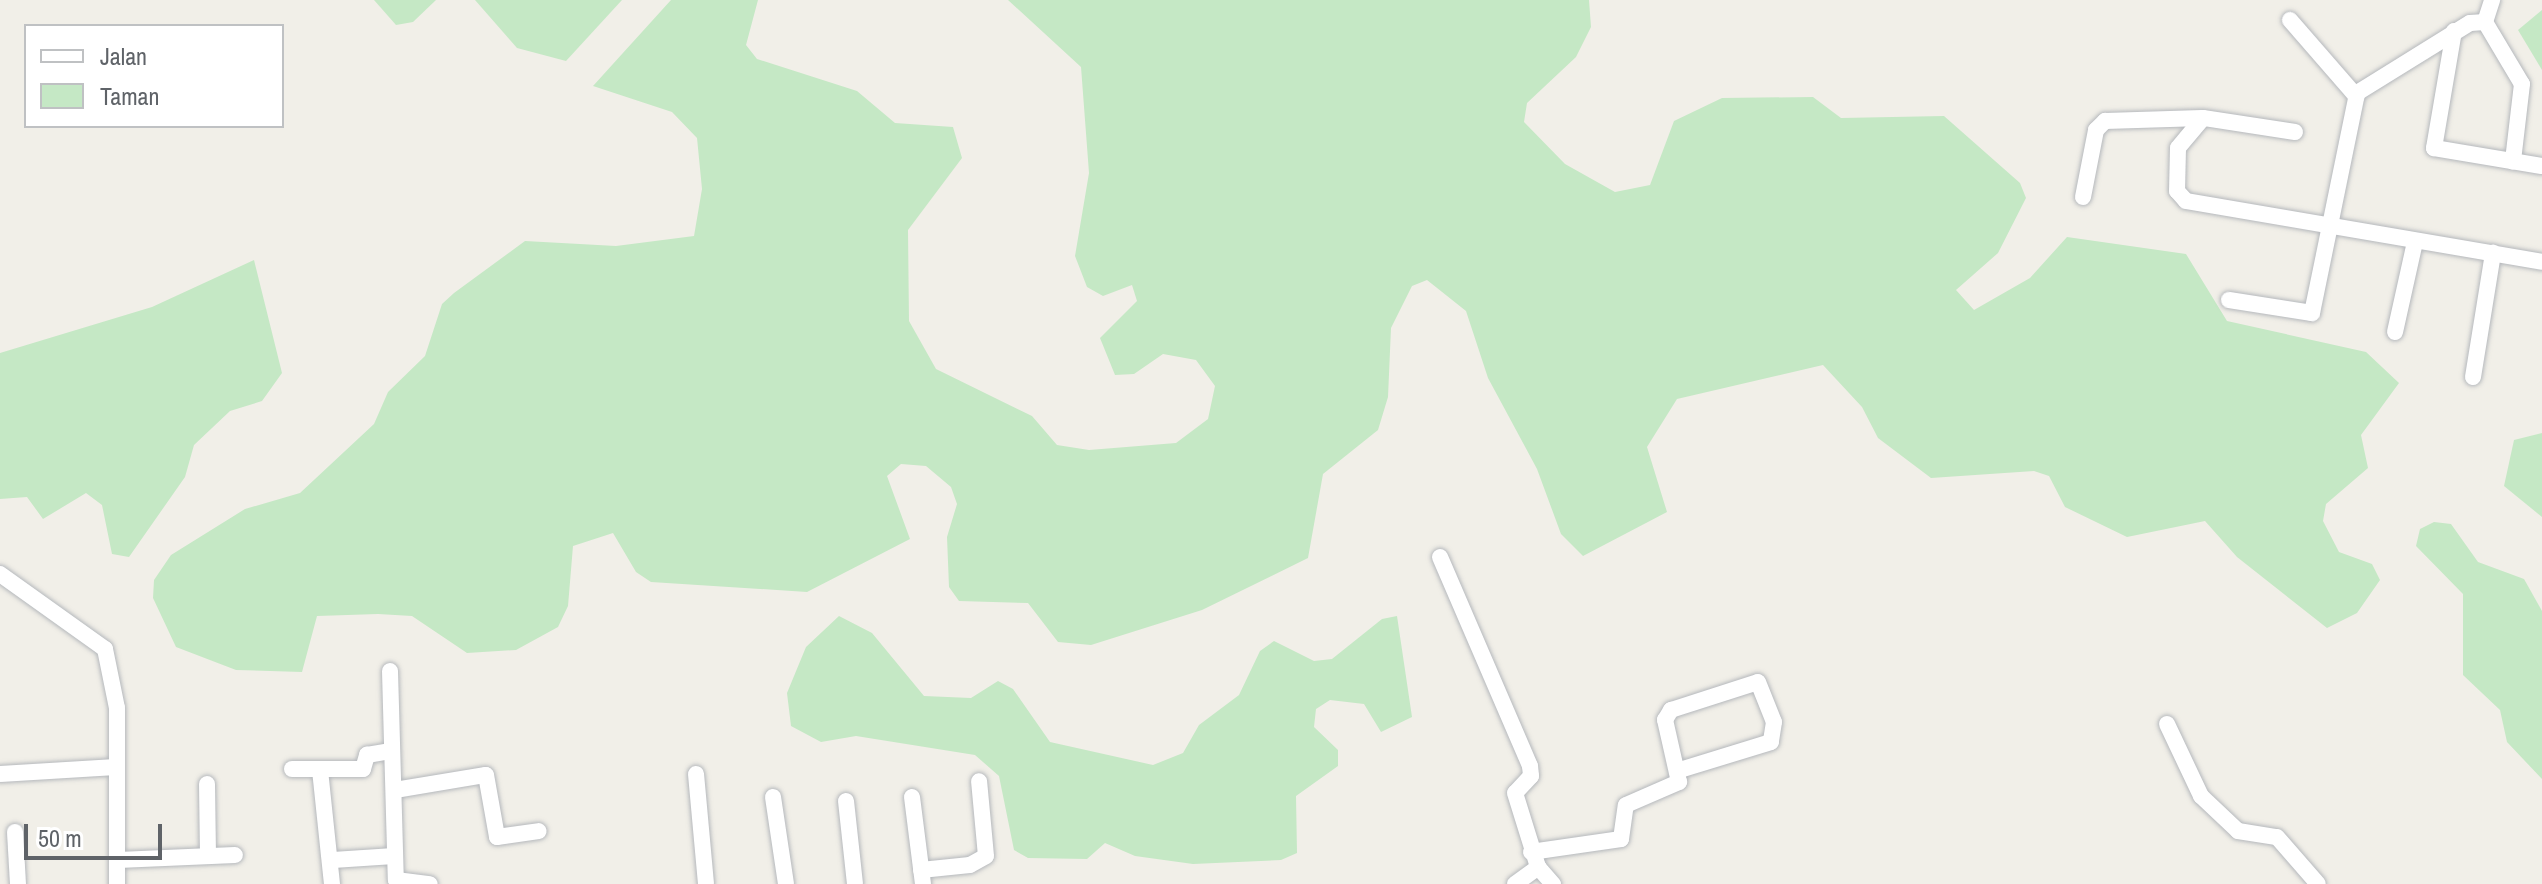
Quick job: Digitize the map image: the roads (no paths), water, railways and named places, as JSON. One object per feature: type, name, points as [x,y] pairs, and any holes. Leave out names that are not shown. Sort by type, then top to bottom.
[{"type":"street","points":[[2492,0],[2485,22],[2522,84],[2513,161]]},
{"type":"street","points":[[2290,20],[2356,96]]},
{"type":"street","points":[[2229,300],[2312,313],[2332,229],[2356,96],[2454,31],[2485,22]]},
{"type":"street","points":[[2454,31],[2432,145],[2542,166]]},
{"type":"street","points":[[2203,118],[2178,148],[2177,191],[2186,201],[2332,229],[2542,262]]},
{"type":"street","points":[[2083,197],[2096,130],[2105,121],[2203,118],[2295,132]]},
{"type":"street","points":[[2395,332],[2415,242]]},
{"type":"street","points":[[2473,377],[2493,253]]},
{"type":"street","points":[[1440,557],[1530,766],[1531,776],[1515,793],[1535,860],[1553,884]]},
{"type":"street","points":[[0,574],[105,649],[117,708],[117,884]]},
{"type":"street","points":[[390,671],[390,751],[395,790],[394,856],[397,882],[430,884]]},
{"type":"street","points":[[1515,884],[1535,860],[1621,839],[1626,805],[1676,786],[1680,770],[1665,720],[1671,710],[1758,682],[1774,722],[1771,742],[1680,770]]},
{"type":"street","points":[[2167,724],[2201,796],[2238,831],[2287,844],[2318,884]]},
{"type":"street","points":[[292,769],[363,769],[367,755],[390,751]]},
{"type":"street","points":[[0,774],[116,767]]},
{"type":"street","points":[[320,770],[333,860],[332,884]]},
{"type":"street","points":[[696,774],[706,884]]},
{"type":"street","points":[[395,790],[486,775],[497,837],[539,831]]},
{"type":"street","points":[[912,797],[922,877],[970,865],[986,856],[979,781]]},
{"type":"street","points":[[207,784],[208,855]]},
{"type":"street","points":[[773,797],[786,884]]},
{"type":"street","points":[[846,801],[855,884]]},
{"type":"street","points":[[15,832],[18,884]]},
{"type":"street","points":[[118,860],[235,855]]},
{"type":"street","points":[[333,860],[394,856]]}]
